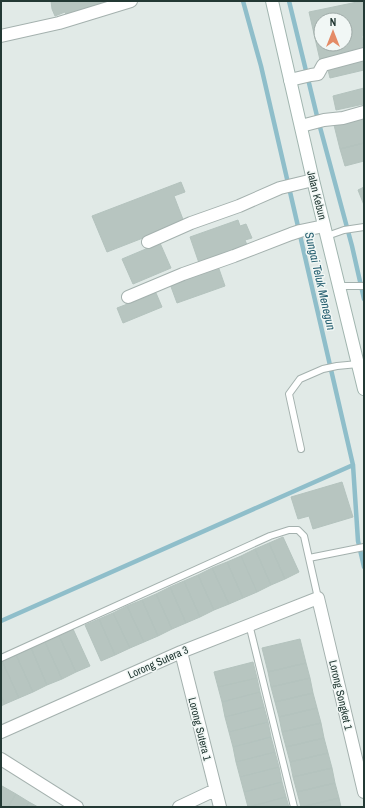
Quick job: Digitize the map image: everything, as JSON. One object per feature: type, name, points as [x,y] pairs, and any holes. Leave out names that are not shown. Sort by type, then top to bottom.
[{"type":"street","points":[[1,36],[59,23],[131,1]]},
{"type":"street","name":"Jalan Kebun","points":[[272,1],[301,78],[313,180],[361,369],[364,390]]},
{"type":"street","points":[[301,78],[318,74],[323,65],[364,54]]},
{"type":"street","points":[[306,125],[324,120],[343,118],[364,112]]},
{"type":"street","points":[[148,242],[191,223],[239,206],[286,186],[313,180]]},
{"type":"street","points":[[128,297],[183,274],[296,233],[326,231]]},
{"type":"street","name":"Lorong Sutera 3","points":[[1,732],[181,652],[318,598]]},
{"type":"street","name":"Lorong Songket 1","points":[[318,598],[364,792]]},
{"type":"street","name":"Lorong Sutera 1","points":[[181,652],[220,807]]},
{"type":"street","points":[[1,759],[77,807]]},
{"type":"street","points":[[178,807],[215,790]]},
{"type":"lane","points":[[326,231],[364,227]]},
{"type":"lane","points":[[339,286],[361,286]]},
{"type":"lane","points":[[301,449],[289,394],[300,378],[323,369],[337,366],[361,369]]},
{"type":"lane","points":[[1,658],[270,536],[289,530],[298,530],[304,536],[318,598]]},
{"type":"lane","points":[[309,558],[364,547]]},
{"type":"lane","points":[[249,624],[294,807]]},
{"type":"building","points":[[51,1],[107,2],[68,19],[65,12],[55,16]]},
{"type":"building","points":[[364,1],[364,35],[362,36],[364,50],[320,60],[318,52],[353,52],[353,12],[313,12],[313,29],[309,12]]},
{"type":"building","points":[[364,57],[364,70],[330,78],[327,66]]},
{"type":"building","points":[[364,88],[364,104],[336,110],[333,96]]},
{"type":"building","points":[[364,117],[364,143],[340,149],[334,125]]},
{"type":"building","points":[[364,143],[364,161],[345,166],[340,149]]},
{"type":"building","points":[[181,182],[185,192],[174,196],[184,222],[107,252],[92,216]]},
{"type":"building","points":[[364,187],[364,205],[358,190]]},
{"type":"building","points":[[238,220],[240,226],[246,224],[252,238],[245,240],[247,245],[199,263],[190,237]]},
{"type":"building","points":[[160,243],[171,268],[133,284],[122,259]]},
{"type":"building","points":[[218,266],[225,286],[177,303],[170,284]]},
{"type":"building","points":[[156,293],[162,307],[123,323],[117,308]]},
{"type":"building","points":[[342,482],[353,517],[313,529],[309,516],[298,519],[291,497]]},
{"type":"building","points":[[283,537],[299,572],[285,579],[269,543]]},
{"type":"building","points":[[269,543],[285,579],[271,585],[255,549]]},
{"type":"building","points":[[255,549],[271,585],[257,592],[241,556]]},
{"type":"building","points":[[241,556],[257,592],[243,598],[227,562]]},
{"type":"building","points":[[227,562],[243,598],[229,604],[212,568]]},
{"type":"building","points":[[212,568],[229,604],[214,610],[198,575]]},
{"type":"building","points":[[198,575],[214,610],[200,617],[184,581]]},
{"type":"building","points":[[184,581],[200,617],[186,623],[170,587]]},
{"type":"building","points":[[170,587],[186,623],[172,629],[156,594]]},
{"type":"building","points":[[156,594],[172,629],[158,636],[142,600]]},
{"type":"building","points":[[142,600],[158,636],[144,642],[127,606]]},
{"type":"building","points":[[127,606],[144,642],[130,648],[113,613]]},
{"type":"building","points":[[113,613],[130,648],[115,655],[99,619]]},
{"type":"building","points":[[99,619],[115,655],[101,661],[85,625]]},
{"type":"building","points":[[73,629],[90,666],[76,672],[59,636]]},
{"type":"building","points":[[59,636],[76,672],[62,679],[45,642]]},
{"type":"building","points":[[300,639],[306,663],[268,672],[262,648]]},
{"type":"building","points":[[45,642],[62,679],[47,685],[31,648]]},
{"type":"building","points":[[31,648],[47,685],[33,692],[16,655]]},
{"type":"building","points":[[16,655],[33,692],[19,698],[2,661]]},
{"type":"building","points":[[2,661],[19,698],[5,704],[1,696]]},
{"type":"building","points":[[253,662],[257,678],[218,687],[214,672]]},
{"type":"building","points":[[306,663],[310,678],[271,687],[268,672]]},
{"type":"building","points":[[257,678],[260,692],[222,702],[218,687]]},
{"type":"building","points":[[310,678],[313,693],[275,702],[271,687]]},
{"type":"building","points":[[260,692],[264,707],[225,717],[222,702]]},
{"type":"building","points":[[313,693],[317,708],[279,717],[275,702]]},
{"type":"building","points":[[1,696],[5,704],[1,706]]},
{"type":"building","points":[[264,707],[268,722],[229,732],[225,717]]},
{"type":"building","points":[[317,708],[321,723],[282,732],[279,717]]},
{"type":"building","points":[[268,722],[271,737],[233,747],[229,732]]},
{"type":"building","points":[[321,723],[324,738],[286,747],[282,732]]},
{"type":"building","points":[[271,737],[275,752],[236,762],[233,747]]},
{"type":"building","points":[[324,738],[328,753],[290,762],[286,747]]},
{"type":"building","points":[[275,752],[279,767],[240,777],[236,762]]},
{"type":"building","points":[[328,753],[332,768],[293,777],[290,762]]},
{"type":"building","points":[[279,767],[282,782],[244,792],[240,777]]},
{"type":"building","points":[[332,768],[335,783],[297,792],[293,777]]},
{"type":"building","points":[[282,782],[286,797],[248,807],[244,792]]},
{"type":"building","points":[[335,783],[339,798],[301,807],[297,792]]},
{"type":"building","points":[[2,786],[16,794],[8,807],[1,807]]},
{"type":"building","points":[[16,794],[29,802],[26,807],[8,807]]},
{"type":"building","points":[[286,797],[289,807],[248,807]]},
{"type":"building","points":[[339,798],[341,807],[302,807]]},
{"type":"building","points":[[29,802],[38,807],[26,807]]},
{"type":"waterway","name":"Sungai Teluk Menegun","points":[[243,1],[261,66],[353,465],[358,541],[364,567]]},
{"type":"waterway","points":[[289,1],[317,116],[352,246],[364,299]]},
{"type":"waterway","points":[[1,621],[353,465]]}]
